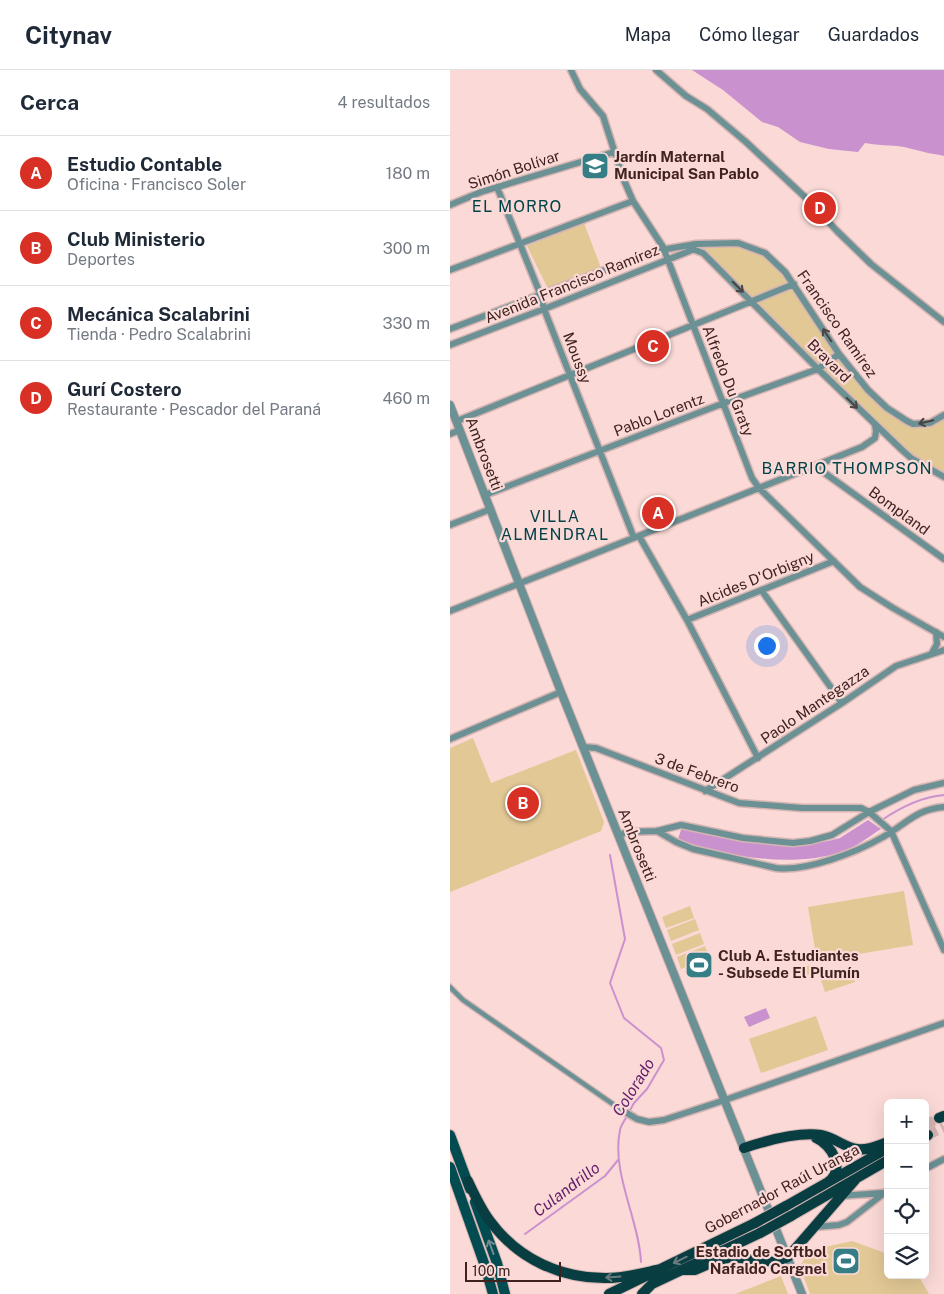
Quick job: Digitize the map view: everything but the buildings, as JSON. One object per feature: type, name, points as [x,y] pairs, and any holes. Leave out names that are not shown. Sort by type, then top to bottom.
[{"type":"highway","points":[[744,1148],[806,1135],[822,1135],[857,1149],[884,1143]]},
{"type":"highway","points":[[806,1135],[824,1142],[830,1147],[836,1161],[836,1169],[832,1179],[818,1189]]},
{"type":"highway","name":"Gobernador Raúl Uranga","points":[[642,1294],[652,1284],[757,1228],[786,1206],[884,1150]]},
{"type":"highway","name":"Gobernador Raúl Uranga","points":[[609,1294],[661,1269],[757,1228],[791,1216],[884,1162]]},
{"type":"highway","points":[[681,1270],[695,1270],[718,1260],[732,1257],[774,1262],[788,1257],[855,1180]]},
{"type":"highway","points":[[468,1181],[489,1220],[508,1242],[522,1254],[542,1265],[574,1276],[609,1278],[630,1276],[661,1269]]},
{"type":"highway","points":[[633,1294],[652,1284]]},
{"type":"main road","points":[[450,1135],[497,1262],[506,1294]]},
{"type":"main road","points":[[450,1167],[493,1294]]},
{"type":"street","name":"Alfredo Du Graty","points":[[571,70],[580,88],[603,116],[614,152],[633,201],[663,249],[752,478],[758,488],[860,587],[944,637]]},
{"type":"street","points":[[656,70],[686,96],[707,109],[746,142],[806,198],[837,232],[871,264],[944,322]]},
{"type":"street","name":"Simón Bolívar","points":[[450,205],[480,192],[614,152]]},
{"type":"street","name":"Moussy","points":[[497,187],[600,451],[637,537],[687,620],[758,758]]},
{"type":"street","points":[[450,270],[521,245],[633,201]]},
{"type":"street","name":"Avenida Francisco Ramírez","points":[[450,330],[663,249],[706,243]]},
{"type":"street","name":"Francisco Ramírez","points":[[706,243],[738,243],[765,253],[794,284],[839,354],[856,376],[877,399],[907,422],[930,423],[944,415]]},
{"type":"street","name":"Avenida Francisco Ramírez","points":[[450,345],[667,259],[695,250],[704,253]]},
{"type":"street","name":"Bravard","points":[[704,253],[875,425],[911,458],[944,478]]},
{"type":"street","points":[[457,421],[794,284]]},
{"type":"street","name":"Pablo Lorentz","points":[[485,495],[818,369],[839,354]]},
{"type":"street","name":"Ambrosetti","points":[[450,405],[561,692],[802,1294]]},
{"type":"street","points":[[450,611],[871,442],[876,434],[875,425]]},
{"type":"street","points":[[450,434],[460,430]]},
{"type":"street","name":"Bompland","points":[[815,466],[944,559]]},
{"type":"street","points":[[450,525],[491,509]]},
{"type":"street","name":"Alcides D'Orbigny","points":[[687,620],[834,561]]},
{"type":"street","points":[[762,591],[842,703]]},
{"type":"street","points":[[932,653],[937,644],[936,632]]},
{"type":"street","name":"Paolo Mantegazza","points":[[705,791],[896,666],[944,650]]},
{"type":"street","points":[[450,739],[561,692]]},
{"type":"street","name":"3 de Febrero","points":[[583,747],[596,748],[739,803],[835,809],[861,808],[871,813]]},
{"type":"street","points":[[619,836],[626,832],[657,831],[681,824],[743,838],[793,843],[824,838],[914,790],[944,782]]},
{"type":"street","points":[[657,831],[693,849],[784,870],[844,855],[884,837],[890,829],[911,817],[928,809],[944,807]]},
{"type":"street","points":[[871,813],[890,829],[944,950]]},
{"type":"street","points":[[450,986],[463,1000],[620,1109],[637,1119],[649,1122],[664,1120],[725,1100],[944,1023]]},
{"type":"street","points":[[929,1168],[944,1159]]},
{"type":"street","points":[[826,1197],[884,1192]]},
{"type":"street","points":[[815,1227],[839,1225],[847,1222],[884,1193]]},
{"type":"shaded area","points":[[692,70],[944,70],[944,156],[897,146],[865,143],[858,152],[829,149],[800,142],[778,127],[762,122],[723,90]]},
{"type":"shaded area","points":[[584,223],[601,268],[548,289],[527,246]]},
{"type":"shaded area","points":[[706,243],[738,243],[775,261],[839,354],[887,408],[921,425],[944,415],[944,477],[911,458],[703,253],[702,247]]},
{"type":"shaded area","points":[[473,738],[491,783],[576,750],[604,822],[601,831],[450,892],[450,748]]},
{"type":"shaded area","points":[[868,820],[881,829],[846,850],[822,857],[802,859],[781,860],[737,855],[716,851],[678,839],[682,827],[793,846],[840,838]]},
{"type":"shaded area","points":[[904,891],[913,945],[817,961],[808,907]]},
{"type":"shaded area","points":[[690,906],[694,918],[666,928],[662,917]]},
{"type":"shaded area","points":[[695,919],[699,930],[671,941],[667,930]]},
{"type":"shaded area","points":[[700,933],[704,944],[676,955],[672,944]]},
{"type":"shaded area","points":[[705,946],[709,958],[681,969],[677,957]]},
{"type":"shaded area","points":[[813,965],[814,974],[795,976],[794,968]]},
{"type":"shaded area","points":[[850,967],[855,982],[825,992],[820,977]]},
{"type":"shaded area","points":[[766,1008],[770,1018],[749,1027],[744,1017]]},
{"type":"shaded area","points":[[816,1016],[828,1050],[761,1073],[749,1039]]},
{"type":"shaded area","name":"Estadio de Softbol Nafaldo Cargnel","points":[[852,1241],[884,1253],[884,1279],[920,1279],[929,1294],[810,1294],[800,1267],[808,1251]]},
{"type":"shaded area","points":[[781,1276],[788,1294],[735,1294]]},
{"type":"waterway","name":"Colorado","points":[[882,820],[912,803],[944,795]]},
{"type":"waterway","name":"Colorado","points":[[610,855],[625,939],[610,983],[624,1018],[661,1048],[664,1060],[647,1089],[634,1103],[629,1112]]},
{"type":"waterway","name":"Colorado","points":[[627,1116],[620,1130],[618,1146],[619,1163],[636,1229],[641,1262]]},
{"type":"waterway","name":"Culandrillo","points":[[525,1234],[605,1176],[618,1160]]},
{"type":"tunnel","points":[[929,1123],[939,1118]]},
{"type":"tunnel","points":[[929,1134],[944,1127]]},
{"type":"place","name":"Jardín Maternal Municipal San Pablo","points":[[595,166]]},
{"type":"place","name":"Gurí Costero","points":[[820,208]]},
{"type":"place","name":"Mecánica Scalabrini","points":[[653,346]]},
{"type":"place","name":"Estudio Contable","points":[[658,513]]},
{"type":"place","name":"Club Ministerio","points":[[523,803]]},
{"type":"place","name":"Club A. Estudiantes - Subsede El Plumín","points":[[699,965]]},
{"type":"place","name":"Estadio de Softbol Nafaldo Cargnel","points":[[846,1261]]},
{"type":"district","name":"EL MORRO","points":[[517,206]]},
{"type":"district","name":"BARRIO THOMPSON","points":[[847,468]]},
{"type":"district","name":"VILLA ALMENDRAL","points":[[555,525]]}]
